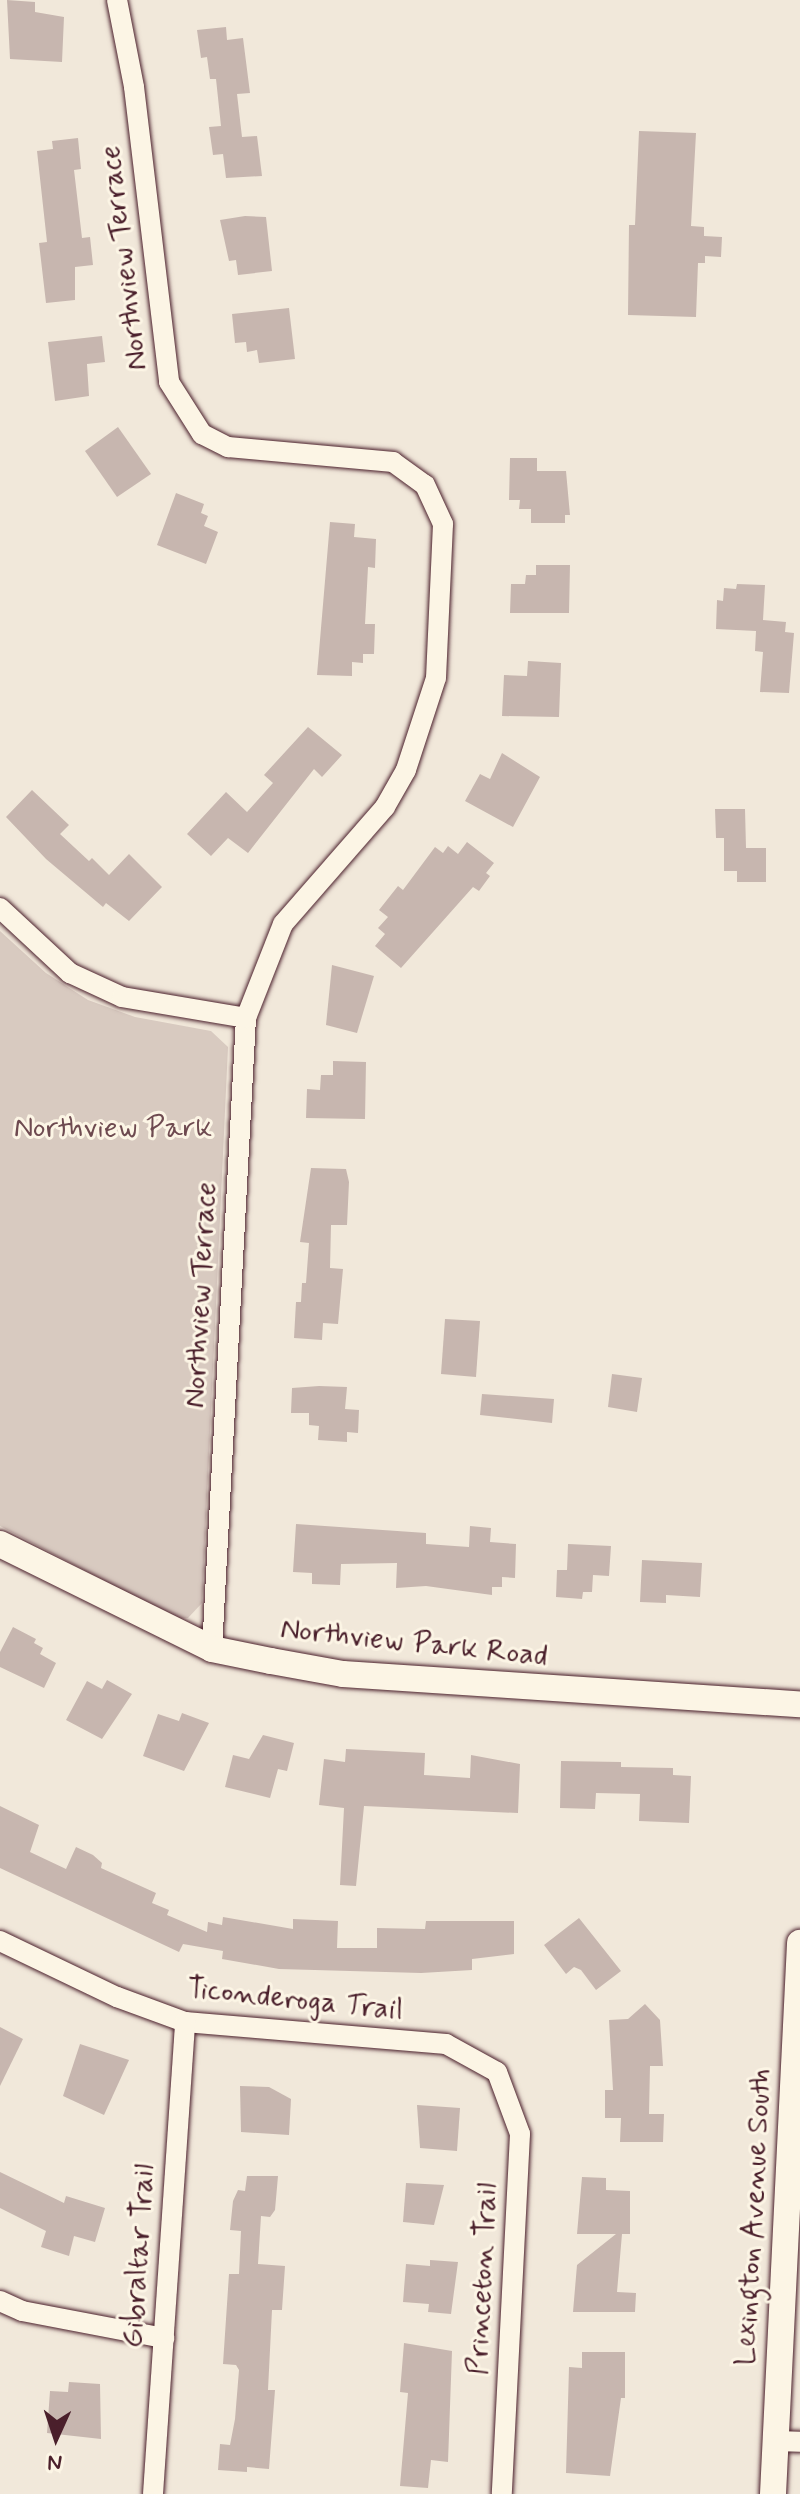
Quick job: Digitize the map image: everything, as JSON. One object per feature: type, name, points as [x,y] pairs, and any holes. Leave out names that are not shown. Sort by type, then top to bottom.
[{"type":"street","name":"Northview Terrace","points":[[117,0],[134,87],[169,382],[193,421],[202,434],[228,447],[393,462],[425,485],[443,524],[436,678],[406,770],[385,807],[283,924],[246,1018],[212,1649]]},
{"type":"street","points":[[0,908],[70,973],[122,997],[246,1018]]},
{"type":"street","name":"Northview Park Road","points":[[0,1544],[212,1649],[343,1674],[800,1704]]},
{"type":"street","name":"Ticonderoga Trail","points":[[0,1941],[117,1997],[185,2022],[446,2044],[497,2072]]},
{"type":"street","name":"Lexington Avenue South","points":[[773,2494],[788,2441],[800,1943]]},
{"type":"street","name":"Gibraltar Trail","points":[[153,2494],[185,2022]]},
{"type":"street","name":"Princeton Trail","points":[[497,2072],[520,2134],[502,2494]]},
{"type":"street","points":[[0,2301],[22,2311],[164,2338]]},
{"type":"green space","name":"Northview Park","points":[[0,931],[46,973],[88,1000],[135,1017],[211,1031],[228,1047],[202,1603],[188,1618],[178,1619],[0,1526]]},
{"type":"building","points":[[7,0],[35,2],[35,12],[64,17],[62,62],[10,59]]},
{"type":"building","points":[[226,27],[227,40],[243,38],[250,93],[237,94],[242,137],[257,136],[262,176],[226,178],[223,154],[213,155],[209,127],[221,126],[216,79],[210,79],[207,57],[201,58],[197,30]]},
{"type":"building","points":[[639,131],[696,133],[691,226],[704,227],[704,236],[722,237],[721,257],[705,256],[705,263],[698,263],[696,317],[628,315],[629,225],[635,225]]},
{"type":"building","points":[[78,138],[81,169],[74,170],[82,238],[90,237],[93,265],[75,267],[75,300],[46,303],[39,243],[47,242],[37,151],[53,149],[52,141]]},
{"type":"building","points":[[266,217],[272,271],[238,275],[236,260],[229,261],[220,220]]},
{"type":"building","points":[[289,308],[295,359],[259,363],[257,350],[247,352],[246,342],[235,343],[232,314]]},
{"type":"building","points":[[102,336],[105,362],[87,364],[89,396],[55,401],[48,342]]},
{"type":"building","points":[[118,427],[151,474],[117,497],[85,451]]},
{"type":"building","points":[[510,458],[537,458],[537,471],[566,471],[570,515],[565,515],[565,523],[531,523],[531,509],[519,509],[520,500],[509,500]]},
{"type":"building","points":[[176,493],[204,504],[201,513],[208,516],[204,526],[218,532],[206,564],[157,545]]},
{"type":"building","points":[[330,522],[355,524],[354,537],[376,539],[375,568],[368,567],[365,624],[375,624],[374,654],[363,654],[363,663],[352,662],[352,676],[317,675]]},
{"type":"building","points":[[536,565],[570,565],[569,613],[510,613],[511,584],[525,584],[526,575],[536,575]]},
{"type":"building","points":[[737,584],[765,585],[763,620],[786,622],[785,632],[794,633],[789,693],[760,692],[763,652],[755,651],[756,631],[716,629],[717,600],[723,601],[724,588],[736,589]]},
{"type":"building","points":[[528,661],[561,663],[559,717],[502,716],[504,675],[527,676]]},
{"type":"building","points":[[308,727],[342,755],[322,777],[314,769],[248,853],[228,838],[211,856],[187,834],[226,792],[247,812],[273,783],[264,775]]},
{"type":"building","points":[[502,753],[540,777],[513,827],[465,801],[480,774],[490,779]]},
{"type":"building","points":[[32,790],[69,825],[60,834],[89,861],[92,858],[109,875],[129,854],[162,887],[129,921],[106,903],[103,907],[46,859],[6,817]]},
{"type":"building","points":[[715,809],[745,809],[746,848],[766,848],[766,882],[737,882],[737,871],[724,871],[724,838],[716,838]]},
{"type":"building","points":[[467,842],[494,863],[486,873],[490,876],[479,891],[473,887],[401,968],[375,946],[385,934],[378,928],[388,917],[379,910],[398,886],[403,890],[435,847],[443,853],[448,846],[458,854]]},
{"type":"building","points":[[332,965],[374,976],[357,1033],[326,1025]]},
{"type":"building","points":[[333,1061],[366,1062],[365,1119],[306,1118],[307,1089],[320,1090],[321,1075],[333,1075]]},
{"type":"building","points":[[311,1168],[346,1169],[349,1182],[347,1225],[331,1225],[330,1268],[343,1269],[338,1324],[323,1323],[322,1340],[294,1338],[296,1302],[301,1302],[302,1283],[306,1283],[309,1243],[300,1242]]},
{"type":"building","points":[[445,1319],[480,1321],[476,1377],[441,1374]]},
{"type":"building","points":[[612,1374],[642,1378],[637,1412],[608,1407]]},
{"type":"building","points":[[347,1387],[345,1409],[359,1410],[358,1433],[347,1432],[347,1442],[318,1440],[319,1426],[309,1425],[309,1413],[291,1413],[292,1388]]},
{"type":"building","points":[[482,1394],[554,1399],[552,1423],[480,1415]]},
{"type":"building","points":[[296,1524],[426,1533],[426,1544],[469,1547],[470,1526],[491,1528],[490,1542],[516,1544],[515,1578],[502,1577],[502,1587],[492,1587],[492,1595],[426,1586],[396,1588],[397,1563],[341,1564],[340,1585],[312,1584],[312,1573],[293,1572]]},
{"type":"building","points":[[568,1544],[611,1546],[609,1576],[593,1575],[592,1592],[583,1592],[582,1599],[556,1597],[557,1570],[567,1570]]},
{"type":"building","points":[[642,1560],[702,1563],[700,1597],[666,1595],[666,1603],[640,1602]]},
{"type":"building","points":[[13,1627],[36,1639],[34,1643],[43,1648],[40,1654],[56,1663],[44,1688],[0,1667],[0,1652]]},
{"type":"building","points":[[107,1680],[132,1694],[102,1739],[66,1720],[87,1681],[102,1689]]},
{"type":"building","points":[[182,1713],[209,1723],[184,1771],[143,1756],[158,1714],[179,1721]]},
{"type":"building","points":[[263,1735],[294,1743],[287,1771],[278,1769],[270,1798],[225,1787],[233,1755],[249,1759]]},
{"type":"building","points":[[346,1749],[425,1753],[424,1775],[470,1778],[471,1755],[520,1764],[518,1813],[364,1806],[356,1886],[340,1885],[344,1808],[319,1805],[324,1759],[345,1762]]},
{"type":"building","points":[[561,1761],[621,1762],[621,1767],[673,1768],[673,1775],[691,1776],[689,1823],[639,1821],[640,1794],[596,1793],[595,1809],[560,1808]]},
{"type":"building","points":[[0,1806],[39,1825],[30,1852],[66,1869],[76,1847],[93,1855],[102,1863],[101,1868],[156,1893],[152,1903],[169,1910],[167,1915],[207,1932],[208,1922],[222,1925],[223,1917],[293,1929],[293,1919],[338,1921],[337,1948],[377,1948],[377,1928],[425,1929],[426,1921],[514,1921],[514,1954],[472,1959],[472,1970],[421,1973],[279,1969],[222,1959],[223,1951],[183,1944],[179,1952],[0,1868]]},
{"type":"building","points":[[579,1918],[621,1971],[596,1990],[581,1970],[574,1967],[566,1974],[544,1945]]},
{"type":"building","points":[[645,2004],[660,2020],[663,2066],[650,2066],[649,2114],[664,2114],[663,2142],[620,2142],[621,2118],[605,2118],[605,2090],[613,2090],[609,2020],[628,2019]]},
{"type":"building","points":[[0,2027],[23,2039],[0,2086]]},
{"type":"building","points":[[80,2044],[129,2060],[104,2115],[63,2096]]},
{"type":"building","points":[[240,2086],[269,2087],[291,2099],[289,2135],[241,2132]]},
{"type":"building","points":[[417,2105],[460,2108],[457,2151],[420,2148]]},
{"type":"building","points":[[0,2172],[64,2203],[66,2196],[105,2208],[95,2242],[74,2236],[69,2256],[41,2247],[46,2231],[0,2208]]},
{"type":"building","points":[[247,2176],[278,2176],[275,2210],[270,2217],[261,2216],[258,2264],[285,2266],[282,2310],[272,2310],[268,2390],[275,2390],[269,2469],[247,2467],[247,2472],[218,2470],[220,2444],[230,2445],[235,2419],[239,2370],[236,2365],[223,2364],[229,2274],[239,2274],[241,2231],[230,2230],[233,2201],[238,2190],[245,2191]]},
{"type":"building","points":[[582,2177],[606,2178],[606,2190],[630,2191],[630,2234],[622,2234],[617,2292],[636,2293],[635,2312],[573,2312],[577,2265],[616,2234],[577,2234]]},
{"type":"building","points":[[406,2183],[444,2185],[434,2225],[403,2222]]},
{"type":"building","points":[[430,2260],[458,2262],[451,2314],[428,2312],[429,2304],[403,2302],[406,2264],[430,2266]]},
{"type":"building","points":[[404,2343],[452,2351],[448,2462],[431,2460],[428,2488],[400,2486],[408,2393],[400,2392]]},
{"type":"building","points":[[582,2352],[625,2352],[625,2398],[621,2398],[610,2476],[566,2473],[569,2367],[582,2368]]},
{"type":"building","points":[[69,2382],[100,2384],[101,2439],[47,2433],[50,2391],[68,2392]]}]
